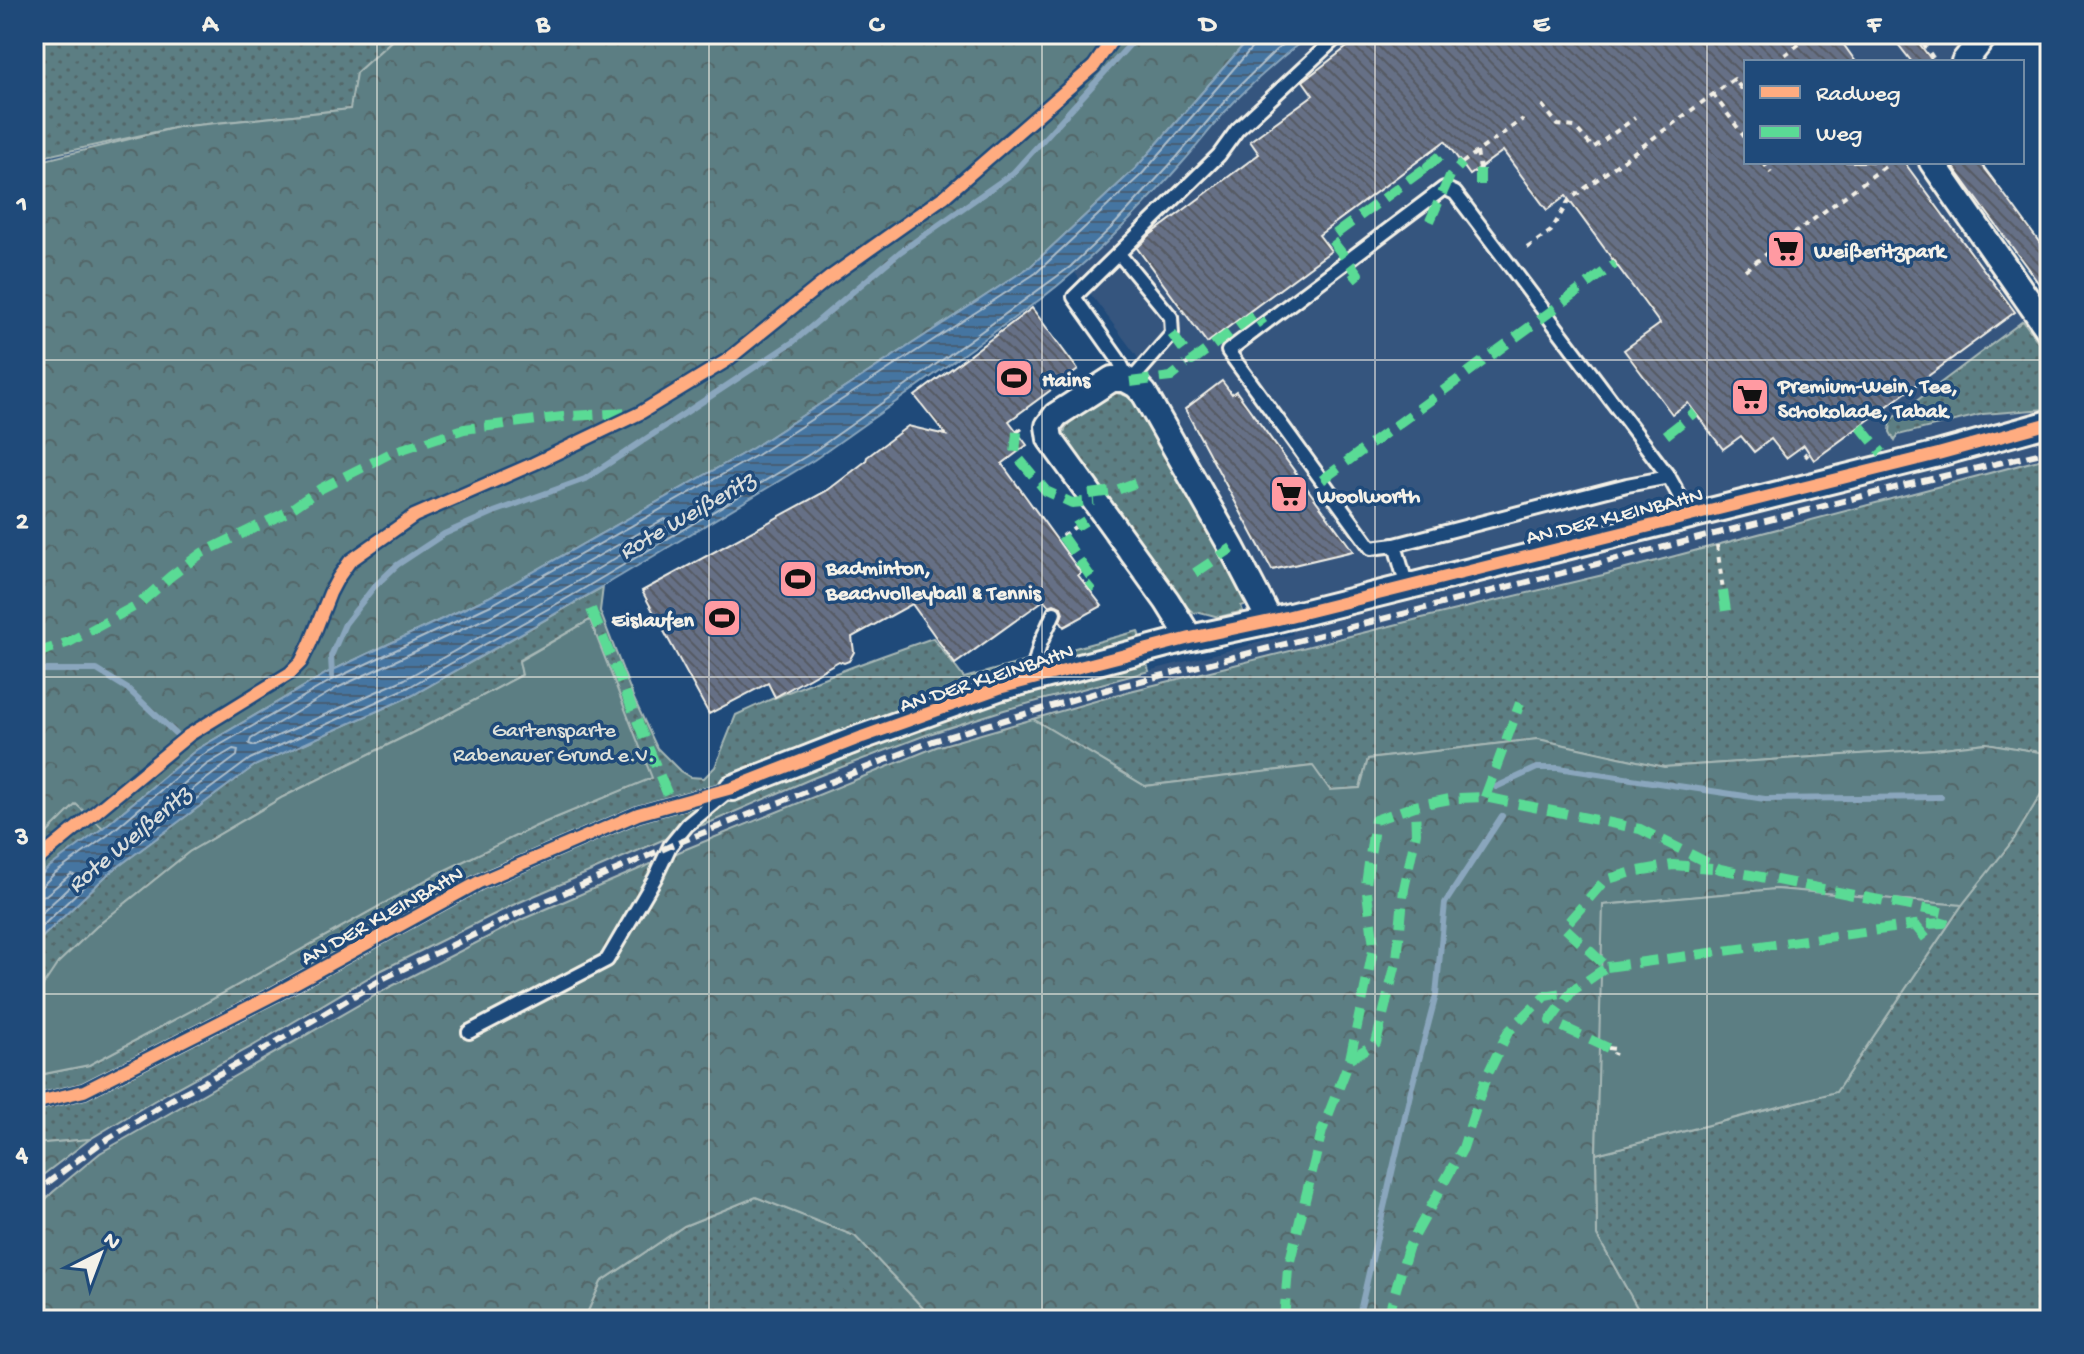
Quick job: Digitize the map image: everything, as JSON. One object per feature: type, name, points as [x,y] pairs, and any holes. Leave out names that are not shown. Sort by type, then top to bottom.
[{"type":"street","points":[[1966,60],[1986,34]]},
{"type":"street","points":[[1933,164],[2050,332]]},
{"type":"street","points":[[1190,638],[1167,601],[1050,439],[1048,426],[1056,415],[1112,379],[1125,379],[1144,393],[1270,621]]},
{"type":"street","name":"AN DER KLEINBAHN","points":[[732,788],[999,688],[1926,457],[2050,423]]},
{"type":"lane","points":[[1119,254],[1171,317],[1172,334],[1130,382],[1118,359],[1074,297],[1219,155],[1237,130],[1340,34]]},
{"type":"lane","points":[[1669,477],[1395,545],[1371,548],[1228,351],[1444,188],[1455,193],[1669,477],[1690,515]]},
{"type":"lane","points":[[1395,545],[1407,587]]},
{"type":"lane","points":[[1039,678],[1035,663],[1054,613]]},
{"type":"lane","points":[[469,1032],[607,960],[670,846],[687,825],[732,788]]},
{"type":"lane","name":"AN DER KLEINBAHN","points":[[34,1103],[84,1091],[275,994],[479,882],[638,814],[732,788]]},
{"type":"path","points":[[1778,60],[1813,34]]},
{"type":"path","points":[[1927,34],[1921,40],[1935,60]]},
{"type":"path","points":[[1527,248],[1551,231],[1569,200],[1734,79],[1741,88],[1744,86]]},
{"type":"path","points":[[1713,94],[1744,136]]},
{"type":"path","points":[[1542,105],[1558,125],[1575,127],[1593,148],[1635,118]]},
{"type":"path","points":[[1462,163],[1523,119]]},
{"type":"path","points":[[1477,152],[1480,169]]},
{"type":"path","points":[[1764,164],[1771,173]]},
{"type":"path","points":[[1745,270],[1888,164]]},
{"type":"path","points":[[1186,365],[1192,361]]},
{"type":"path","points":[[1017,432],[1027,424]]},
{"type":"path","points":[[1062,536],[1075,527]]},
{"type":"path","points":[[1717,545],[1723,591]]},
{"type":"path","points":[[1608,1048],[1616,1049],[1614,1055]]},
{"type":"shaded area","points":[[1311,34],[1995,34],[1976,60],[1744,60],[1744,164],[1930,164],[2050,345],[2050,457],[1603,575],[1130,691],[936,747],[523,919],[390,987],[100,1153],[34,1211],[34,1183],[90,1139],[378,972],[513,905],[674,835],[926,735],[1089,686],[1293,634],[1136,355],[1075,273],[1182,163],[1236,99]]},
{"type":"green space","points":[[34,34],[399,34],[356,73],[351,109],[178,127],[42,157],[34,151]]},
{"type":"green space","points":[[399,34],[465,34],[484,39],[502,34],[1253,34],[1136,168],[1031,266],[753,448],[489,597],[329,672],[196,750],[103,828],[76,804],[34,846],[34,156],[41,161],[178,127],[350,109],[356,73]]},
{"type":"green space","points":[[2023,321],[2050,358],[2050,405],[2046,409],[1983,414],[1898,435],[1895,441],[1890,432],[1891,420]]},
{"type":"green space","points":[[1117,393],[1127,396],[1136,405],[1247,598],[1247,604],[1241,606],[1243,611],[1219,617],[1194,613],[1181,602],[1063,441],[1072,420],[1109,395]]},
{"type":"green space","points":[[2050,457],[2050,754],[1986,743],[1664,767],[1538,739],[1368,759],[1360,788],[1330,790],[1312,766],[1145,786],[1033,719],[1130,691],[1603,575]]},
{"type":"green space","points":[[603,587],[600,611],[634,699],[657,748],[690,777],[704,778],[715,767],[736,715],[833,674],[933,638],[964,678],[1138,631],[1149,671],[1004,710],[926,735],[674,835],[513,905],[378,972],[90,1139],[34,1144],[34,1076],[89,1065],[435,875],[536,826],[651,778],[590,620],[519,660],[522,675],[283,797],[189,852],[96,927],[59,963],[34,999],[34,945],[108,874],[254,766],[413,695]]},
{"type":"green space","name":"Gartensparte Rabenauer Grund e.V.","points":[[590,620],[652,778],[536,826],[435,875],[89,1065],[34,1076],[34,999],[58,963],[96,927],[189,852],[283,797],[522,675],[519,661]]},
{"type":"green space","points":[[1033,719],[1145,786],[1313,766],[1330,790],[1360,788],[1368,759],[1538,739],[1664,767],[1986,743],[2050,754],[2050,779],[2014,839],[1962,905],[1776,889],[1604,905],[1596,1154],[1597,1236],[1644,1320],[925,1320],[924,1309],[855,1236],[756,1197],[684,1226],[601,1282],[584,1320],[34,1320],[34,1211],[100,1153],[390,987],[523,919],[936,747]]},
{"type":"green space","points":[[2050,779],[2050,1320],[1644,1320],[1597,1236],[1596,1154],[1836,1092],[1962,905],[2014,839]]},
{"type":"green space","points":[[76,804],[103,828],[34,882],[34,846]]},
{"type":"green space","points":[[1776,889],[1962,905],[1836,1092],[1596,1154],[1603,905]]},
{"type":"green space","points":[[90,1139],[39,1178],[34,1183],[34,1144]]},
{"type":"green space","points":[[756,1197],[855,1236],[924,1309],[925,1320],[584,1320],[601,1282],[684,1226]]},
{"type":"water","name":"Rote Weißeritz","points":[[1253,34],[1311,34],[1238,98],[1115,234],[1042,298],[814,460],[607,584],[413,695],[254,766],[108,874],[34,945],[34,882],[196,750],[329,672],[489,597],[753,448],[1031,266],[1136,168]]},
{"type":"building","name":"Weißeritzpark","points":[[1364,34],[1836,34],[1855,60],[1744,60],[1744,164],[1905,164],[2015,312],[1814,460],[1804,445],[1786,458],[1771,439],[1754,452],[1741,436],[1723,449],[1688,403],[1672,414],[1624,350],[1660,324],[1566,196],[1547,210],[1503,151],[1470,175],[1445,141],[1319,235],[1331,251],[1207,343],[1137,248],[1259,154],[1250,141],[1313,95],[1303,81]]},
{"type":"building","points":[[1890,34],[1912,34],[1932,60],[1910,60]]},
{"type":"building","points":[[1951,164],[1982,164],[2013,206],[2050,257],[2050,299]]},
{"type":"building","points":[[1032,308],[1078,370],[1009,421],[1027,445],[1002,464],[1102,606],[1064,627],[1060,621],[1063,613],[1061,607],[1054,604],[1049,606],[1044,600],[955,664],[912,604],[852,637],[854,652],[849,661],[839,661],[775,697],[768,683],[709,714],[642,591],[828,490],[908,426],[946,435],[915,396]]},
{"type":"building","points":[[1222,381],[1232,394],[1236,391],[1353,551],[1272,570],[1185,409]]},
{"type":"waterway","points":[[332,676],[331,656],[345,624],[373,588],[397,565],[444,534],[585,479],[793,342],[900,252],[1013,173],[1137,34]]},
{"type":"waterway","points":[[34,670],[97,670],[128,689],[175,733]]},
{"type":"waterway","points":[[1496,787],[1537,768],[1558,768],[1765,799],[1941,797]]},
{"type":"waterway","points":[[1358,1320],[1436,995],[1445,903],[1502,816]]},
{"type":"railway","points":[[34,1197],[46,1184],[98,1145],[172,1099],[256,1054],[384,978],[519,913],[670,846],[933,741],[1109,689],[2050,451]]},
{"type":"marked path","points":[[1430,170],[1428,166],[1445,152]]},
{"type":"marked path","points":[[1430,221],[1450,176],[1462,163]]},
{"type":"marked path","points":[[1352,279],[1358,274],[1330,238],[1428,166]]},
{"type":"marked path","points":[[1480,169],[1480,185]]},
{"type":"marked path","points":[[1322,480],[1615,264]]},
{"type":"marked path","points":[[1172,334],[1192,361],[1255,314],[1263,325]]},
{"type":"marked path","points":[[1130,382],[1171,377],[1186,365]]},
{"type":"marked path","points":[[1666,435],[1695,412]]},
{"type":"marked path","points":[[34,654],[69,642],[139,604],[202,553],[287,512],[320,489],[393,452],[464,429],[570,416],[628,413]]},
{"type":"marked path","points":[[1860,426],[1882,453]]},
{"type":"marked path","points":[[1017,432],[1015,454],[1046,491],[1072,503],[1094,501]]},
{"type":"marked path","points":[[1089,494],[1114,491],[1135,483]]},
{"type":"marked path","points":[[1075,527],[1085,521]]},
{"type":"marked path","points":[[1062,536],[1095,583],[1089,588]]},
{"type":"marked path","points":[[1195,573],[1232,548]]},
{"type":"marked path","points":[[1723,591],[1726,611]]},
{"type":"marked path","points":[[591,609],[672,805]]},
{"type":"marked path","points":[[1485,797],[1520,703]]},
{"type":"marked path","points":[[1284,1320],[1288,1269],[1322,1131],[1350,1059],[1374,946],[1366,885],[1375,820],[1415,806],[1455,798],[1485,797],[1640,829],[1720,869],[1946,913],[1943,923],[1915,925],[1928,941]]},
{"type":"marked path","points":[[1350,1059],[1376,1043],[1397,959],[1404,889],[1416,833],[1415,806]]},
{"type":"marked path","points":[[1608,1048],[1550,1021],[1572,991],[1607,967],[1564,927],[1605,880],[1673,865],[1712,868]]},
{"type":"marked path","points":[[1607,967],[1915,925]]},
{"type":"marked path","points":[[1387,1320],[1408,1248],[1463,1148],[1485,1080],[1508,1032],[1545,996],[1572,991]]},
{"type":"cycle path","points":[[34,863],[189,735],[290,673],[301,662],[330,593],[350,561],[414,516],[640,413],[726,361],[829,278],[945,196],[1094,66],[1116,34]]},
{"type":"cycle path","points":[[34,1103],[84,1091],[275,994],[479,882],[638,814],[732,788],[999,688],[1938,454],[2050,423]]},
{"type":"place","name":"Weißeritzpark","points":[[1786,249]]},
{"type":"place","name":"Hains","points":[[1014,378]]},
{"type":"place","name":"Premium-Wein, Tee, Schokolade, Tabak","points":[[1750,397]]},
{"type":"place","name":"Woolworth","points":[[1289,494]]},
{"type":"place","name":"Badminton, Beachvolleyball & Tennis","points":[[798,579]]},
{"type":"place","name":"Eislaufen","points":[[722,618]]}]
